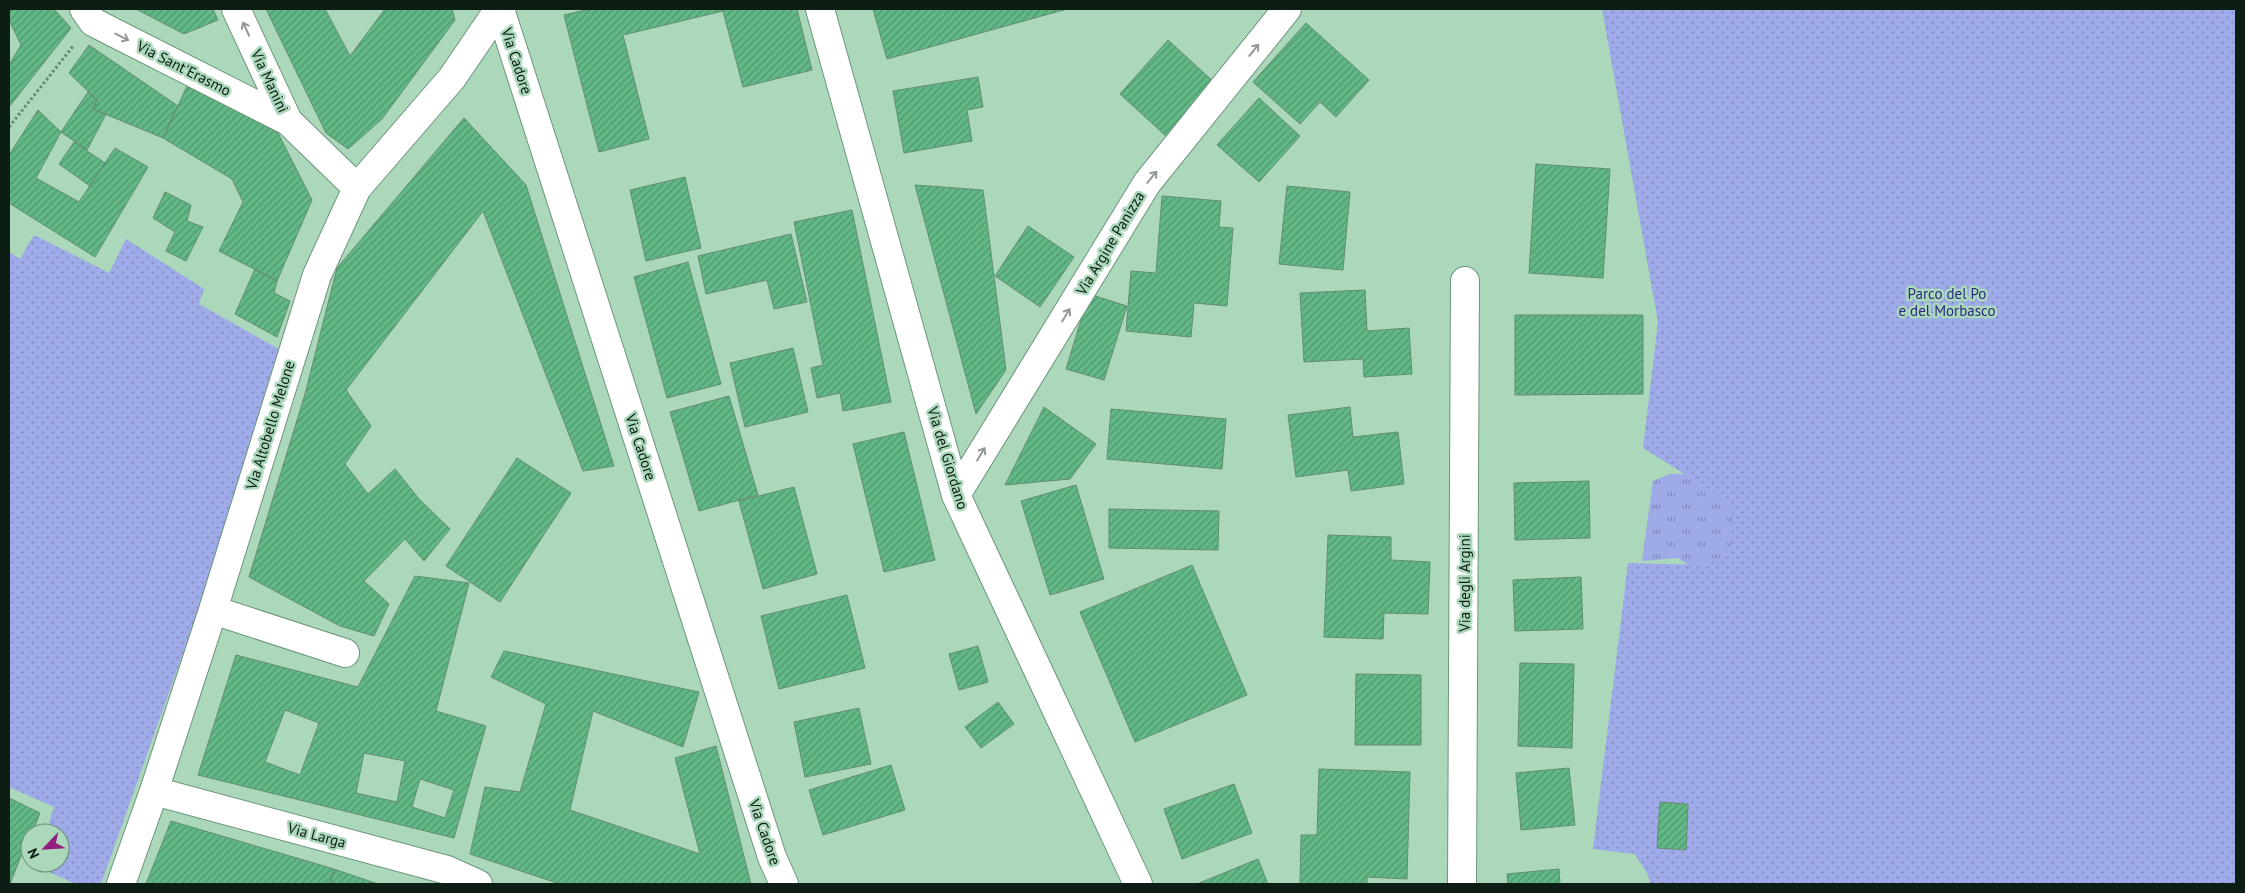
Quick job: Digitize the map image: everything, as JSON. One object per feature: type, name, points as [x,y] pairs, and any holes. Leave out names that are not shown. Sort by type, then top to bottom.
[{"type":"street","name":"Via Manini","points":[[236,9],[288,121],[357,188]]},
{"type":"street","name":"Via Altobello Melone","points":[[121,884],[154,791],[213,610],[317,275],[357,188],[452,78],[500,9]]},
{"type":"street","name":"Via Cadore","points":[[500,9],[772,857],[784,884]]},
{"type":"street","name":"Via del Giordano","points":[[820,9],[956,495],[1138,884]]},
{"type":"street","name":"Via Argine Panizza","points":[[956,495],[1146,183],[1288,9]]},
{"type":"street","name":"Via Sant'Erasmo","points":[[88,15],[288,121]]},
{"type":"street","name":"Via degli Argini","points":[[1462,884],[1465,281]]},
{"type":"street","points":[[213,610],[345,653]]},
{"type":"street","name":"Via Larga","points":[[154,791],[447,870],[478,884]]},
{"type":"path","points":[[9,127],[88,15]]},
{"type":"green space","name":"Parco del Po e del Morbasco","points":[[1602,9],[2236,9],[2236,884],[1650,884],[1648,875],[1635,854],[1593,849],[1628,563],[1705,565],[1731,553],[1733,504],[1643,448],[1658,322]]},
{"type":"green space","points":[[34,235],[109,273],[126,239],[204,289],[199,304],[282,351],[200,605],[101,884],[76,884],[52,873],[70,873],[70,823],[49,823],[54,807],[9,787],[9,252],[20,259]]},
{"type":"green space","points":[[1670,474],[1725,474],[1741,497],[1738,561],[1711,581],[1678,558],[1642,561],[1653,481]]},
{"type":"building","points":[[9,9],[54,9],[71,28],[9,107],[9,65],[21,45],[9,20]]},
{"type":"building","points":[[136,9],[213,9],[218,20],[184,34]]},
{"type":"building","points":[[266,9],[325,9],[350,56],[385,9],[452,9],[455,20],[382,119],[348,149],[326,133]]},
{"type":"building","points":[[590,9],[797,9],[812,70],[743,87],[723,11],[623,35],[649,139],[599,152],[564,15]]},
{"type":"building","points":[[873,9],[1067,9],[887,59]]},
{"type":"building","points":[[1306,23],[1369,80],[1336,117],[1320,102],[1300,124],[1253,82]]},
{"type":"building","points":[[1168,40],[1216,84],[1167,137],[1120,94]]},
{"type":"building","points":[[89,45],[178,106],[163,138],[93,109],[97,100],[69,73]]},
{"type":"building","points":[[978,77],[983,107],[967,110],[972,141],[904,153],[893,91]]},
{"type":"building","points":[[188,84],[278,133],[312,200],[277,281],[219,251],[243,202],[232,179],[163,138]]},
{"type":"building","points":[[88,92],[97,100],[93,109],[106,114],[87,150],[61,132]]},
{"type":"building","points":[[1259,98],[1300,136],[1259,182],[1217,145]]},
{"type":"building","points":[[38,110],[61,132],[36,178],[79,202],[115,148],[148,167],[95,257],[9,203],[9,155]]},
{"type":"building","points":[[464,118],[526,185],[614,466],[583,471],[483,211],[346,390],[371,426],[345,464],[368,494],[395,469],[419,499],[450,529],[424,561],[405,539],[364,581],[389,604],[374,636],[340,626],[249,577],[305,394],[337,268]]},
{"type":"building","points":[[74,142],[105,163],[90,186],[59,164]]},
{"type":"building","points":[[1536,164],[1610,169],[1603,278],[1529,273]]},
{"type":"building","points":[[685,177],[701,248],[646,261],[630,190]]},
{"type":"building","points":[[915,185],[983,190],[1006,370],[976,414]]},
{"type":"building","points":[[1287,186],[1350,192],[1343,270],[1279,264]]},
{"type":"building","points":[[165,192],[191,205],[187,221],[203,227],[186,261],[166,251],[175,232],[153,218]]},
{"type":"building","points":[[1162,196],[1221,201],[1219,227],[1233,228],[1227,306],[1194,303],[1191,337],[1126,331],[1131,271],[1156,273]]},
{"type":"building","points":[[852,210],[891,402],[843,411],[840,393],[817,398],[811,368],[823,365],[794,222]]},
{"type":"building","points":[[1028,226],[1074,257],[1040,307],[995,276]]},
{"type":"building","points":[[791,234],[807,302],[774,309],[767,280],[706,294],[698,256]]},
{"type":"building","points":[[688,262],[721,384],[667,398],[634,277]]},
{"type":"building","points":[[255,269],[277,281],[274,293],[290,301],[277,337],[235,314]]},
{"type":"building","points":[[1365,290],[1367,331],[1409,328],[1412,374],[1364,377],[1363,359],[1304,362],[1300,293]]},
{"type":"building","points":[[1089,294],[1127,306],[1104,380],[1066,369]]},
{"type":"building","points":[[1515,315],[1643,315],[1643,394],[1515,395]]},
{"type":"building","points":[[793,348],[808,412],[745,427],[730,363]]},
{"type":"building","points":[[729,396],[758,495],[699,511],[670,412]]},
{"type":"building","points":[[1044,407],[1096,444],[1070,479],[1005,485]]},
{"type":"building","points":[[1350,407],[1353,437],[1398,432],[1404,484],[1351,491],[1348,470],[1296,477],[1288,415]]},
{"type":"building","points":[[1111,409],[1226,419],[1222,469],[1107,459]]},
{"type":"building","points":[[904,432],[935,560],[884,572],[853,444]]},
{"type":"building","points":[[517,458],[571,493],[500,602],[446,566]]},
{"type":"building","points":[[1589,481],[1590,538],[1515,540],[1514,483]]},
{"type":"building","points":[[1076,485],[1104,579],[1050,595],[1021,501]]},
{"type":"building","points":[[794,487],[817,574],[763,589],[739,501]]},
{"type":"building","points":[[1109,509],[1219,511],[1218,550],[1109,548]]},
{"type":"building","points":[[1328,535],[1391,537],[1391,560],[1430,562],[1428,614],[1384,613],[1383,639],[1324,637]]},
{"type":"building","points":[[1192,565],[1247,695],[1135,742],[1080,612]]},
{"type":"building","points":[[415,576],[469,583],[436,711],[486,726],[454,838],[198,775],[236,655],[358,687]],"holes":[[[285,710],[319,723],[300,775],[265,762]],[[364,753],[405,761],[397,802],[356,793]],[[420,779],[454,790],[445,818],[412,807]]]},
{"type":"building","points":[[1581,577],[1583,629],[1515,631],[1513,580]]},
{"type":"building","points":[[847,595],[865,668],[779,689],[761,616]]},
{"type":"building","points":[[978,646],[988,682],[959,690],[949,654]]},
{"type":"building","points":[[504,651],[699,692],[683,747],[593,711],[570,810],[700,854],[675,758],[716,746],[751,884],[560,884],[470,854],[485,787],[520,792],[546,704],[491,677]]},
{"type":"building","points":[[1520,663],[1574,664],[1572,748],[1518,746]]},
{"type":"building","points":[[1356,674],[1421,675],[1421,745],[1355,745]]},
{"type":"building","points":[[998,702],[1014,724],[981,748],[965,727]]},
{"type":"building","points":[[859,708],[871,764],[805,777],[794,722]]},
{"type":"building","points":[[891,765],[905,810],[823,835],[809,790]]},
{"type":"building","points":[[1569,768],[1575,825],[1521,830],[1516,773]]},
{"type":"building","points":[[1319,769],[1410,772],[1407,879],[1367,877],[1367,884],[1300,884],[1301,835],[1317,835]]},
{"type":"building","points":[[1234,784],[1252,833],[1182,859],[1164,809]]},
{"type":"building","points":[[9,798],[40,813],[36,823],[20,823],[20,858],[10,884]]},
{"type":"building","points":[[1660,802],[1688,804],[1686,850],[1657,848]]},
{"type":"building","points":[[171,821],[334,869],[330,884],[146,884]]},
{"type":"building","points":[[1258,859],[1268,884],[1197,884]]},
{"type":"building","points":[[334,869],[378,884],[330,884]]},
{"type":"building","points":[[1559,869],[1560,884],[1508,884],[1507,874]]}]
